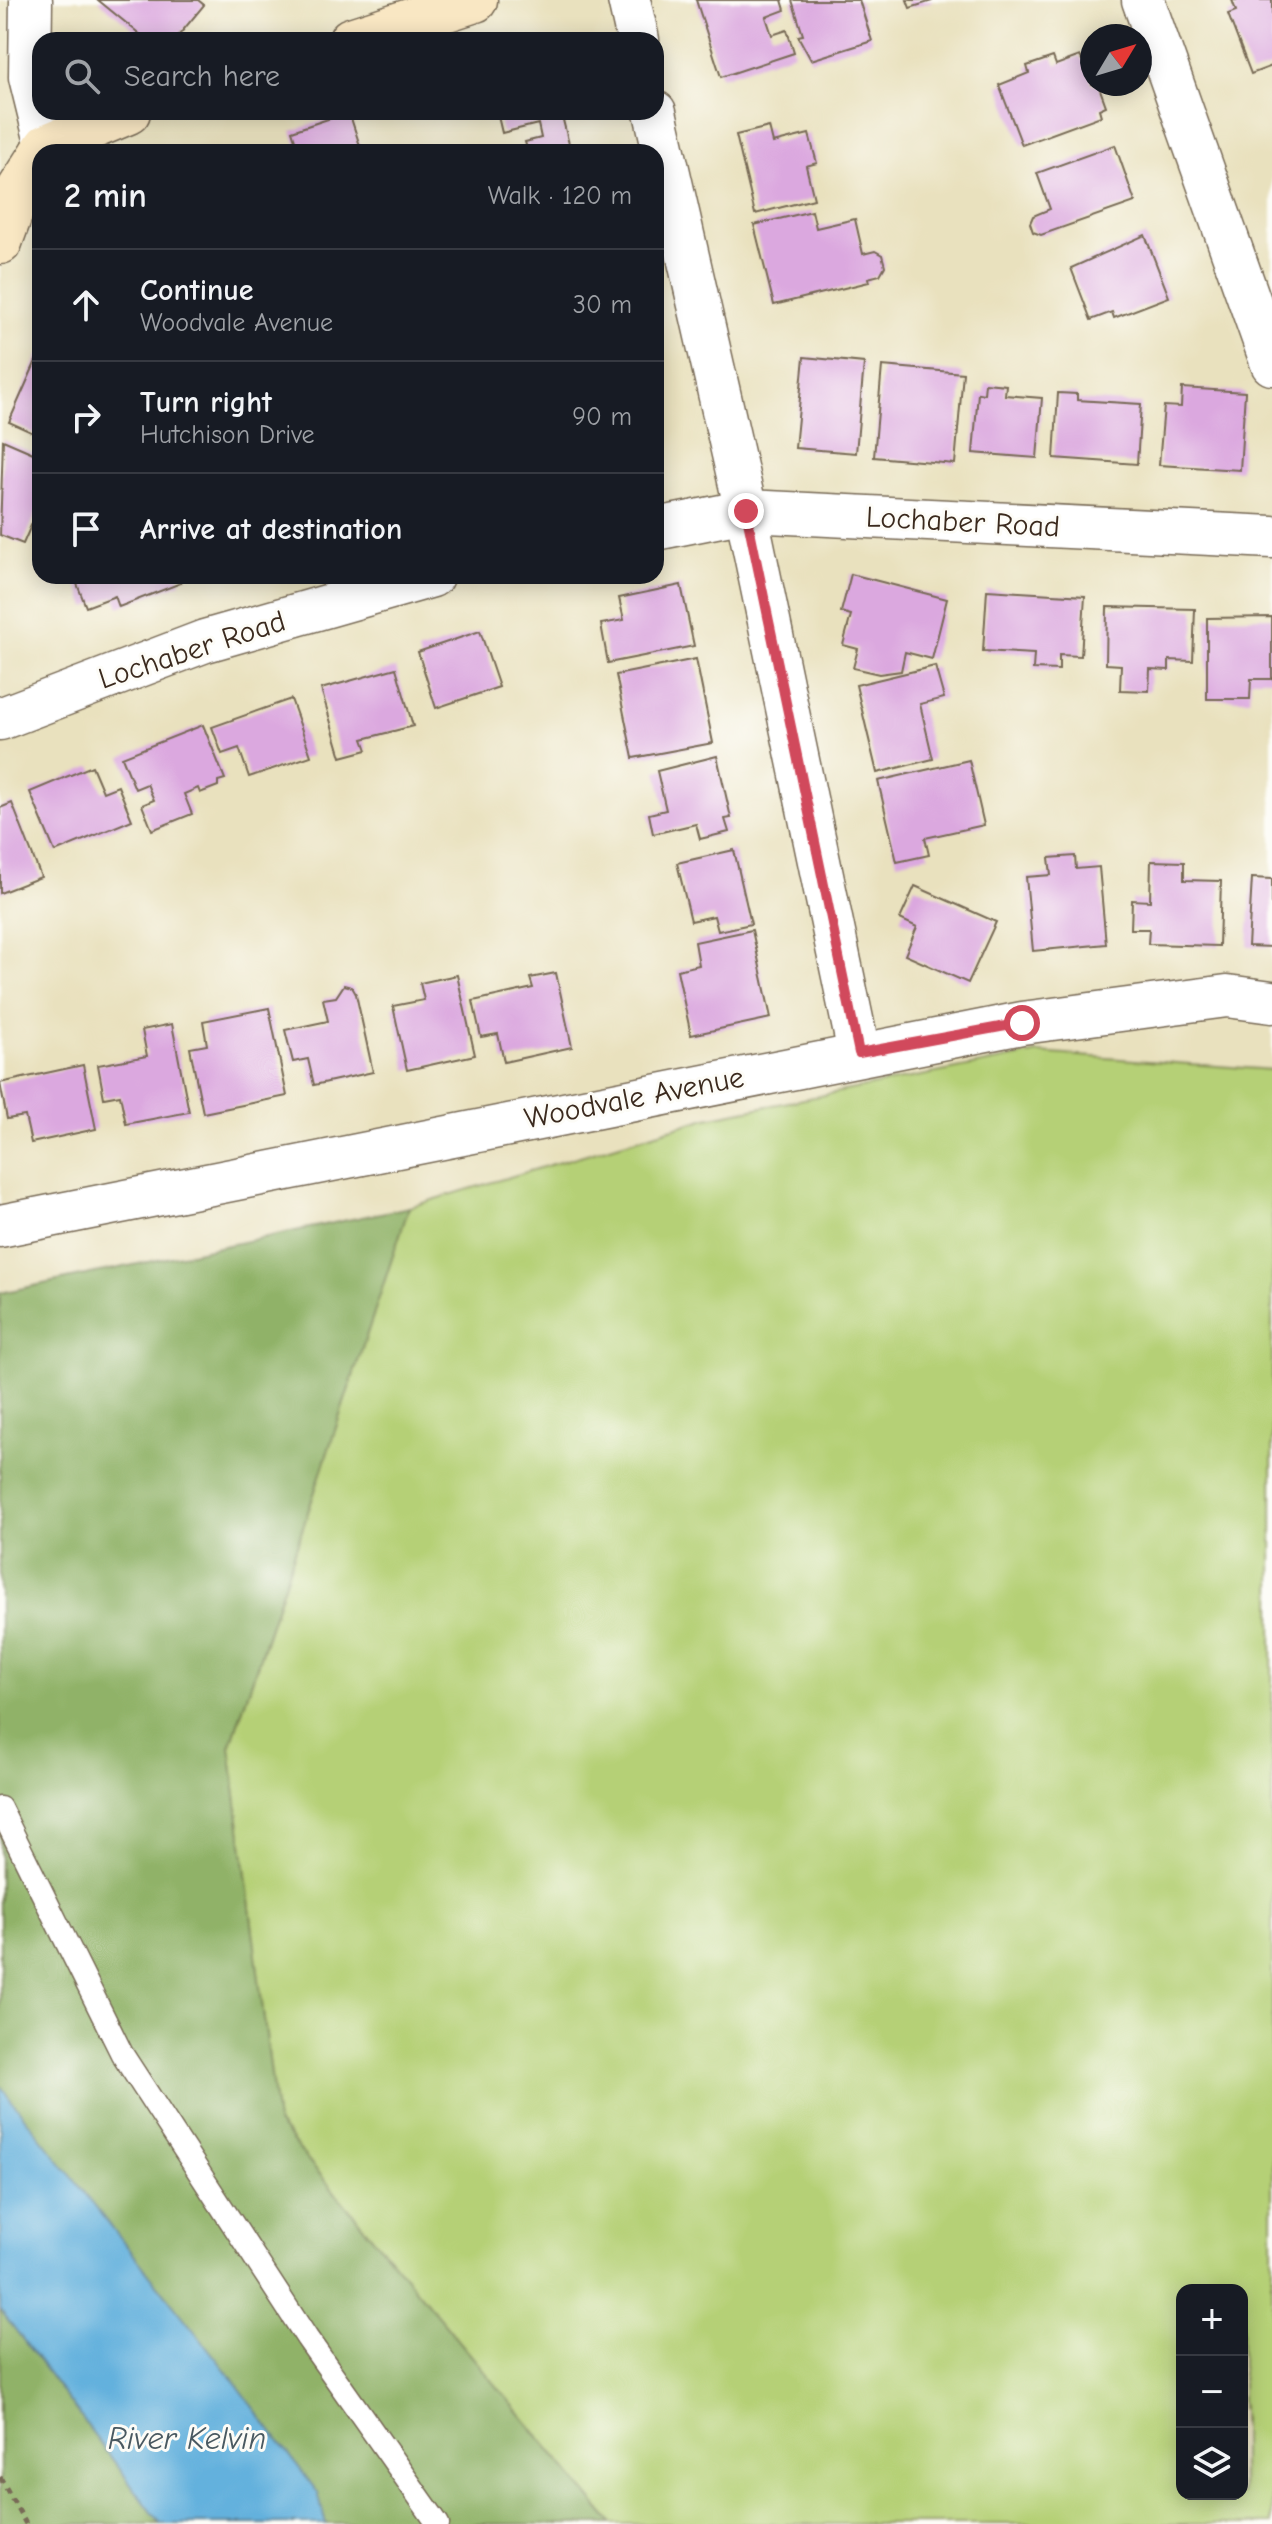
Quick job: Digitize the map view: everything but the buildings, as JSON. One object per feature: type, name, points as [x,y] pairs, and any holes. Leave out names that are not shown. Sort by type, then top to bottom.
[{"type":"street","points":[[31,0],[32,89]]},
{"type":"street","points":[[376,32],[475,0]]},
{"type":"street","points":[[629,0],[636,32]]},
{"type":"street","points":[[1143,0],[1272,364]]},
{"type":"street","points":[[37,120],[42,144]]},
{"type":"street","points":[[60,144],[111,120]]},
{"type":"street","points":[[657,120],[662,144]]},
{"type":"street","points":[[664,151],[746,511],[859,1053]]},
{"type":"street","points":[[0,242],[19,190],[32,169]]},
{"type":"street","name":"Lochaber Road","points":[[664,527],[746,511],[1272,537]]},
{"type":"street","name":"Lochaber Road","points":[[0,719],[205,641],[404,584]]},
{"type":"street","name":"Woodvale Avenue","points":[[0,1226],[1022,1023],[1227,996],[1272,1002]]},
{"type":"lane","points":[[0,1808],[122,2054],[307,2338],[438,2524]]},
{"type":"path","points":[[0,2477],[26,2524]]},
{"type":"green space","points":[[1038,1053],[1272,1070],[1272,2524],[612,2524],[277,2123],[230,1748],[409,1207],[707,1118]]},
{"type":"green space","points":[[409,1207],[230,1747],[277,2123],[612,2524],[326,2524],[317,2493],[0,2086],[0,1293]]},
{"type":"green space","points":[[0,2309],[161,2524],[0,2524]]},
{"type":"water","name":"River Kelvin","points":[[0,2086],[238,2386],[318,2493],[326,2524],[161,2524],[0,2309]]},
{"type":"route","points":[[746,511],[859,1053],[1022,1023]]}]
